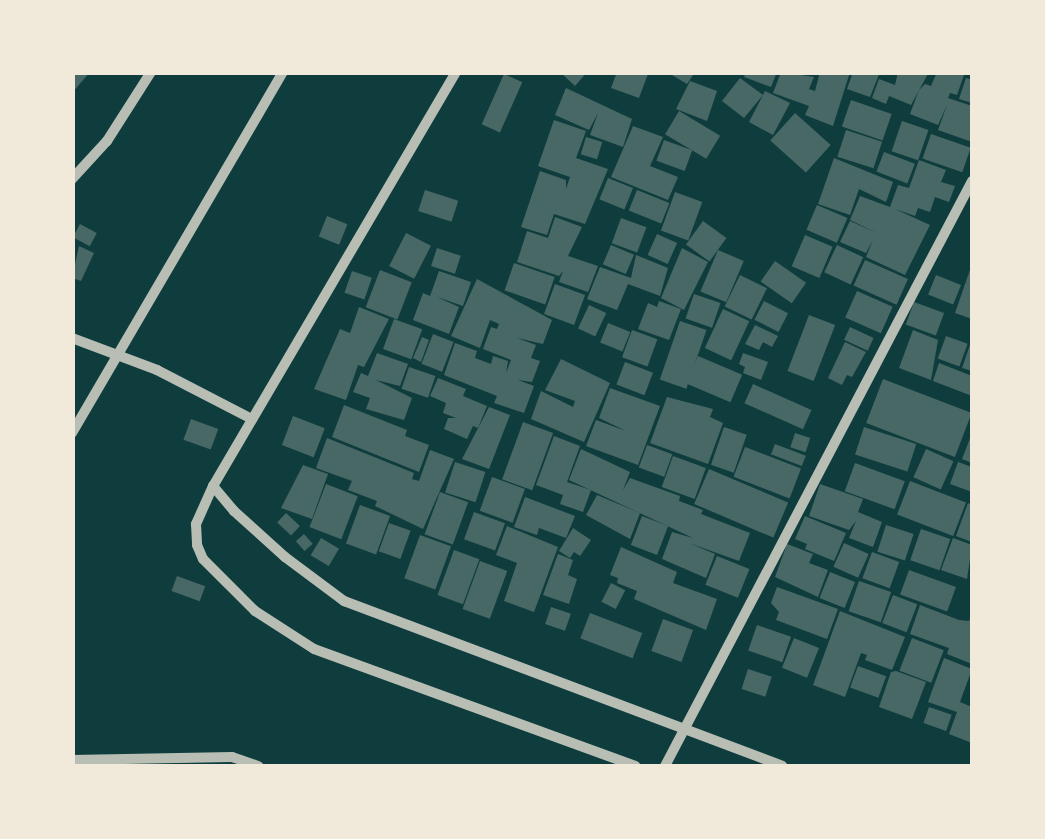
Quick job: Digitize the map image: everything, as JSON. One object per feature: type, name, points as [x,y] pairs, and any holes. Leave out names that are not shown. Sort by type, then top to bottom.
[{"type":"street","points":[[72,179],[107,141],[151,72]]},
{"type":"street","points":[[72,433],[283,72]]},
{"type":"street","points":[[456,72],[212,486],[196,524],[203,560],[255,611],[314,649],[635,766]]},
{"type":"street","points":[[665,766],[972,181]]},
{"type":"street","points":[[72,338],[156,370],[252,419]]},
{"type":"street","points":[[212,486],[285,556],[344,601],[782,766]]},
{"type":"street","points":[[72,760],[232,757],[258,766]]},
{"type":"building","points":[[72,72],[90,72],[72,93]]},
{"type":"building","points":[[560,72],[587,72],[575,86]]},
{"type":"building","points":[[617,72],[648,74],[639,98],[611,88]]},
{"type":"building","points":[[667,72],[695,72],[687,84]]},
{"type":"building","points":[[746,72],[777,72],[771,87],[744,77]]},
{"type":"building","points":[[781,72],[814,77],[809,89],[815,91],[820,72],[850,72],[833,126],[805,115],[809,106],[773,93]]},
{"type":"building","points":[[853,72],[880,72],[870,97],[847,89]]},
{"type":"building","points":[[898,72],[929,72],[911,105],[889,96],[886,104],[872,98],[879,79],[895,85]]},
{"type":"building","points":[[937,72],[965,72],[957,95],[950,93],[948,98],[972,106],[972,142],[938,130],[947,105],[938,125],[910,114],[919,90],[925,84],[931,86]]},
{"type":"building","points":[[504,74],[522,82],[500,132],[482,124]]},
{"type":"building","points":[[740,78],[763,95],[744,118],[722,101]]},
{"type":"building","points":[[966,78],[972,80],[972,103],[959,99]]},
{"type":"building","points":[[690,81],[717,91],[707,121],[676,109]]},
{"type":"building","points":[[566,88],[632,119],[623,147],[590,135],[598,113],[589,130],[555,115]]},
{"type":"building","points":[[765,91],[790,103],[773,135],[749,122]]},
{"type":"building","points":[[851,100],[892,114],[883,140],[842,126]]},
{"type":"building","points":[[679,111],[720,136],[706,159],[665,134]]},
{"type":"building","points":[[795,113],[831,145],[806,173],[770,140]]},
{"type":"building","points":[[554,120],[586,131],[576,158],[608,169],[585,224],[554,214],[547,235],[521,227],[540,171],[566,180],[566,189],[570,177],[538,166]]},
{"type":"building","points":[[902,121],[928,130],[918,160],[892,151]]},
{"type":"building","points":[[633,126],[663,137],[650,166],[678,177],[668,200],[611,177]]},
{"type":"building","points":[[846,130],[882,142],[873,168],[837,157]]},
{"type":"building","points":[[931,134],[971,148],[962,172],[923,159]]},
{"type":"building","points":[[586,137],[602,142],[597,159],[581,154]]},
{"type":"building","points":[[664,140],[692,150],[685,171],[656,161]]},
{"type":"building","points":[[884,152],[915,164],[907,183],[876,172]]},
{"type":"building","points":[[834,158],[893,182],[886,202],[859,189],[850,215],[818,204]]},
{"type":"building","points":[[919,160],[946,170],[941,182],[955,186],[949,202],[935,197],[930,212],[918,208],[915,216],[895,209],[930,225],[905,275],[866,257],[873,240],[866,253],[840,242],[850,221],[877,233],[850,220],[860,196],[890,207],[898,185],[909,188]]},
{"type":"building","points":[[608,178],[633,188],[624,209],[599,199]]},
{"type":"building","points":[[425,190],[458,201],[451,222],[418,211]]},
{"type":"building","points":[[637,190],[669,203],[661,224],[629,210]]},
{"type":"building","points":[[675,192],[702,202],[688,240],[661,231]]},
{"type":"building","points":[[817,205],[847,218],[837,243],[806,230]]},
{"type":"building","points":[[327,216],[347,224],[339,245],[319,236]]},
{"type":"building","points":[[555,217],[582,227],[568,256],[598,266],[588,292],[559,282],[563,271],[559,276],[517,262],[527,231],[548,238]]},
{"type":"building","points":[[621,218],[646,227],[637,253],[612,243]]},
{"type":"building","points":[[703,221],[726,238],[709,262],[686,244]]},
{"type":"building","points":[[80,224],[97,233],[90,246],[73,237]]},
{"type":"building","points":[[406,233],[431,246],[414,279],[389,266]]},
{"type":"building","points":[[657,234],[677,243],[668,264],[648,255]]},
{"type":"building","points":[[805,235],[833,247],[819,278],[792,266]]},
{"type":"building","points":[[611,245],[634,255],[626,274],[603,264]]},
{"type":"building","points":[[837,245],[863,257],[851,284],[824,272]]},
{"type":"building","points":[[79,246],[94,253],[81,281],[72,278]]},
{"type":"building","points":[[437,248],[461,256],[455,274],[431,266]]},
{"type":"building","points":[[682,248],[708,262],[684,310],[661,298]]},
{"type":"building","points":[[718,250],[744,261],[726,302],[700,291]]},
{"type":"building","points":[[636,255],[668,268],[660,296],[628,284],[617,310],[587,299],[600,267],[631,278]]},
{"type":"building","points":[[865,260],[908,279],[897,305],[854,286]]},
{"type":"building","points":[[775,261],[806,283],[792,303],[761,281]]},
{"type":"building","points":[[514,263],[555,277],[545,304],[505,290]]},
{"type":"building","points":[[972,264],[972,319],[955,313]]},
{"type":"building","points":[[380,270],[412,282],[397,320],[366,307]]},
{"type":"building","points":[[352,271],[372,278],[364,300],[345,293]]},
{"type":"building","points":[[439,271],[471,282],[463,306],[437,297],[459,307],[449,334],[413,320],[423,293],[430,296]]},
{"type":"building","points":[[740,275],[767,288],[752,320],[725,306]]},
{"type":"building","points":[[936,275],[961,285],[953,305],[928,294]]},
{"type":"building","points":[[477,279],[552,320],[543,344],[517,338],[536,345],[531,358],[540,361],[532,382],[518,380],[534,386],[524,413],[494,403],[497,396],[444,375],[455,343],[477,351],[475,358],[491,364],[493,356],[508,361],[506,373],[511,360],[483,349],[491,327],[497,329],[499,324],[490,320],[480,348],[451,336]]},
{"type":"building","points":[[555,284],[585,295],[574,325],[544,314]]},
{"type":"building","points":[[857,291],[893,307],[881,333],[845,317]]},
{"type":"building","points":[[694,294],[720,303],[712,328],[686,319]]},
{"type":"building","points":[[659,301],[681,309],[669,340],[638,329],[648,303],[657,307]]},
{"type":"building","points":[[764,301],[788,313],[779,332],[754,320]]},
{"type":"building","points":[[914,302],[944,313],[936,335],[906,325]]},
{"type":"building","points":[[589,305],[606,313],[595,337],[578,329]]},
{"type":"building","points":[[359,307],[389,319],[364,367],[358,365],[346,400],[314,389],[340,329],[350,333]]},
{"type":"building","points":[[723,309],[749,321],[731,360],[705,348]]},
{"type":"building","points":[[809,315],[835,325],[814,381],[787,371]]},
{"type":"building","points":[[394,319],[422,329],[411,359],[383,349]]},
{"type":"building","points":[[680,321],[706,330],[686,389],[660,380]]},
{"type":"building","points":[[608,323],[630,332],[622,351],[600,342]]},
{"type":"building","points":[[755,325],[778,336],[772,347],[763,342],[759,350],[745,344]]},
{"type":"building","points":[[850,327],[874,338],[868,351],[844,340]]},
{"type":"building","points":[[632,330],[657,339],[647,366],[622,357]]},
{"type":"building","points":[[913,330],[938,340],[931,380],[899,368]]},
{"type":"building","points":[[433,334],[454,342],[442,372],[422,364]]},
{"type":"building","points":[[946,336],[968,344],[959,366],[938,359]]},
{"type":"building","points":[[422,337],[429,340],[421,362],[413,358]]},
{"type":"building","points":[[972,339],[972,371],[962,368]]},
{"type":"building","points":[[845,342],[866,352],[852,377],[847,375],[842,385],[828,378]]},
{"type":"building","points":[[377,353],[408,364],[400,386],[376,380],[412,398],[404,420],[366,409],[370,398],[353,392],[361,373],[368,376]]},
{"type":"building","points":[[743,353],[768,362],[761,380],[743,373],[745,367],[739,364]]},
{"type":"building","points":[[698,356],[742,375],[730,402],[686,384]]},
{"type":"building","points":[[561,359],[610,383],[584,442],[531,419],[541,391],[573,407],[575,401],[545,390]]},
{"type":"building","points":[[625,362],[653,373],[644,395],[616,384]]},
{"type":"building","points":[[939,363],[972,376],[972,396],[933,381]]},
{"type":"building","points":[[409,367],[435,376],[428,398],[402,389]]},
{"type":"building","points":[[438,378],[466,389],[463,396],[487,406],[478,428],[473,426],[467,439],[444,429],[448,418],[456,418],[443,413],[446,403],[430,396]]},
{"type":"building","points":[[883,379],[972,413],[955,457],[866,423]]},
{"type":"building","points":[[753,384],[811,410],[803,429],[744,403]]},
{"type":"building","points":[[610,388],[660,406],[638,465],[586,446],[596,420],[626,431],[599,418]]},
{"type":"building","points":[[667,397],[713,409],[710,417],[723,423],[708,464],[650,443]]},
{"type":"building","points":[[344,405],[407,430],[405,436],[429,445],[419,472],[332,437]]},
{"type":"building","points":[[489,407],[510,415],[489,469],[462,459]]},
{"type":"building","points":[[293,416],[325,428],[314,457],[282,445]]},
{"type":"building","points":[[191,419],[218,429],[211,450],[183,440]]},
{"type":"building","points":[[523,422],[553,433],[532,490],[502,479]]},
{"type":"building","points":[[724,427],[747,435],[734,473],[711,465]]},
{"type":"building","points":[[864,427],[916,444],[907,472],[855,455]]},
{"type":"building","points":[[795,433],[810,438],[806,452],[790,447]]},
{"type":"building","points":[[972,433],[972,463],[962,459]]},
{"type":"building","points":[[554,436],[580,446],[567,482],[591,490],[583,512],[560,504],[563,495],[536,485]]},
{"type":"building","points":[[327,438],[414,473],[412,479],[419,481],[430,450],[454,459],[423,529],[375,506],[377,501],[348,490],[352,481],[316,468]]},
{"type":"building","points":[[775,444],[806,456],[802,466],[771,454]]},
{"type":"building","points":[[647,445],[672,454],[664,477],[639,468]]},
{"type":"building","points":[[745,447],[801,469],[790,498],[734,477]]},
{"type":"building","points":[[581,449],[630,472],[623,490],[630,478],[680,496],[679,501],[703,510],[701,514],[750,533],[739,561],[689,543],[715,554],[706,578],[662,559],[672,532],[693,538],[569,480]]},
{"type":"building","points":[[926,449],[953,461],[941,490],[913,477]]},
{"type":"building","points":[[673,456],[706,468],[695,499],[662,487]]},
{"type":"building","points":[[455,462],[485,472],[476,502],[445,492]]},
{"type":"building","points":[[958,462],[972,467],[972,492],[950,484]]},
{"type":"building","points":[[855,463],[905,481],[895,509],[845,491]]},
{"type":"building","points":[[303,465],[328,474],[312,519],[281,508]]},
{"type":"building","points":[[709,469],[788,503],[773,538],[694,504]]},
{"type":"building","points":[[492,477],[525,489],[513,523],[480,511]]},
{"type":"building","points":[[910,481],[966,503],[953,536],[897,515]]},
{"type":"building","points":[[326,484],[358,496],[341,539],[310,527]]},
{"type":"building","points":[[820,484],[863,499],[858,512],[882,522],[873,547],[849,538],[856,521],[849,530],[809,516]]},
{"type":"building","points":[[440,492],[468,502],[453,545],[425,534]]},
{"type":"building","points":[[597,495],[640,513],[630,539],[586,515]]},
{"type":"building","points":[[525,497],[575,516],[566,538],[539,528],[537,535],[514,527]]},
{"type":"building","points":[[968,503],[972,505],[972,542],[956,536]]},
{"type":"building","points":[[360,505],[390,516],[376,554],[346,544]]},
{"type":"building","points":[[474,512],[505,523],[495,551],[464,539]]},
{"type":"building","points":[[286,513],[300,526],[291,535],[277,523]]},
{"type":"building","points":[[642,516],[668,526],[657,555],[631,545]]},
{"type":"building","points":[[805,516],[846,533],[834,561],[805,549],[807,544],[795,539]]},
{"type":"building","points":[[389,523],[411,531],[400,559],[379,551]]},
{"type":"building","points":[[886,525],[914,534],[905,561],[877,552]]},
{"type":"building","points":[[507,526],[558,547],[534,612],[504,601],[517,563],[496,555]]},
{"type":"building","points":[[573,528],[591,540],[580,556],[574,552],[570,558],[559,551]]},
{"type":"building","points":[[921,529],[950,539],[940,570],[910,560]]},
{"type":"building","points":[[304,534],[313,544],[305,551],[296,541]]},
{"type":"building","points":[[420,535],[451,546],[435,590],[404,578]]},
{"type":"building","points":[[321,538],[339,549],[329,566],[311,555]]},
{"type":"building","points":[[953,538],[972,545],[967,579],[941,570]]},
{"type":"building","points":[[844,543],[869,554],[858,578],[833,567]]},
{"type":"building","points":[[787,544],[813,554],[809,563],[828,570],[818,597],[775,577]]},
{"type":"building","points":[[621,547],[677,572],[673,583],[717,599],[706,630],[634,599],[637,591],[617,583],[618,578],[610,575]]},
{"type":"building","points":[[454,550],[479,559],[463,604],[438,595]]},
{"type":"building","points":[[872,552],[899,562],[890,588],[862,578]]},
{"type":"building","points":[[558,554],[573,560],[568,575],[577,579],[569,604],[543,595]]},
{"type":"building","points":[[717,556],[749,569],[738,598],[705,585]]},
{"type":"building","points":[[480,561],[507,571],[490,619],[463,609]]},
{"type":"building","points":[[909,570],[956,587],[947,612],[900,594]]},
{"type":"building","points":[[830,572],[855,582],[845,608],[820,598]]},
{"type":"building","points":[[177,576],[205,586],[200,601],[172,591]]},
{"type":"building","points":[[859,581],[891,592],[881,622],[849,611]]},
{"type":"building","points":[[611,583],[625,590],[616,609],[601,602]]},
{"type":"building","points":[[777,587],[838,609],[827,639],[776,620],[779,612],[771,603]]},
{"type":"building","points":[[893,595],[917,604],[907,632],[882,623]]},
{"type":"building","points":[[920,605],[959,620],[969,621],[972,613],[972,664],[947,654],[949,648],[910,634]]},
{"type":"building","points":[[551,607],[571,614],[565,631],[545,624]]},
{"type":"building","points":[[840,611],[905,637],[892,670],[865,660],[867,655],[861,653],[845,697],[813,685]]},
{"type":"building","points":[[590,613],[642,633],[633,658],[580,638]]},
{"type":"building","points":[[663,619],[693,630],[681,662],[651,651]]},
{"type":"building","points":[[757,625],[791,637],[782,662],[748,651]]},
{"type":"building","points":[[794,638],[819,648],[807,678],[782,668]]},
{"type":"building","points":[[912,638],[944,650],[931,683],[899,671]]},
{"type":"building","points":[[944,658],[972,669],[960,702],[972,707],[972,743],[949,734],[957,712],[928,702]]},
{"type":"building","points":[[858,666],[886,676],[878,698],[850,688]]},
{"type":"building","points":[[748,669],[772,677],[765,697],[742,689]]},
{"type":"building","points":[[891,672],[926,682],[912,719],[879,707]]},
{"type":"building","points":[[929,707],[952,715],[946,731],[923,723]]}]
